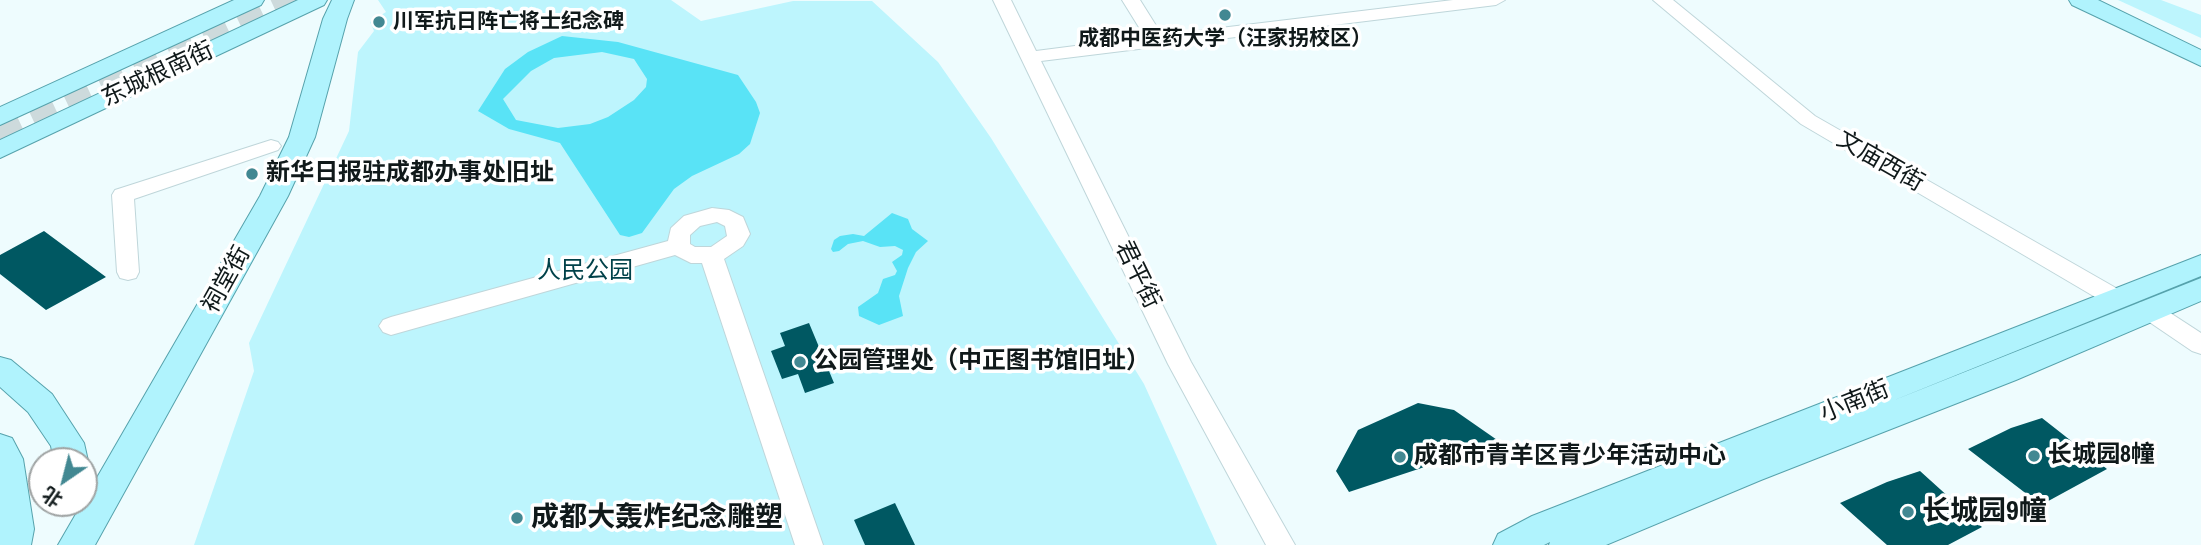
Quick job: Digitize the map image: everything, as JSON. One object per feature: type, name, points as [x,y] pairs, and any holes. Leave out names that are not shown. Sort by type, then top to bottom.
[{"type":"main road","name":"东城根南街","points":[[0,117],[253,0]]},
{"type":"main road","name":"东城根南街","points":[[0,150],[316,0]]},
{"type":"main road","name":"祠堂街","points":[[76,545],[274,196],[302,137],[335,19],[343,0]]},
{"type":"main road","points":[[2080,0],[2201,59]]},
{"type":"main road","points":[[2097,0],[2201,49]]},
{"type":"main road","name":"小南街","points":[[1511,545],[1545,527],[1618,497],[2201,265]]},
{"type":"main road","name":"小南街","points":[[1567,545],[1749,470],[2005,371],[2147,309],[2201,289]]},
{"type":"main road","points":[[0,369],[40,403],[69,447]]},
{"type":"main road","points":[[0,448],[6,459],[13,497],[16,528],[13,545]]},
{"type":"main road","points":[[68,545],[74,517]]},
{"type":"street","name":"君平街","points":[[1002,0],[1180,364],[1281,545]]},
{"type":"street","points":[[1131,0],[1156,40]]},
{"type":"street","points":[[1030,57],[1496,0]]},
{"type":"street","name":"文庙西街","points":[[1662,0],[1808,120],[2115,298]]},
{"type":"street","points":[[128,272],[123,195],[271,146]]},
{"type":"street","points":[[391,326],[679,246],[691,254],[710,255],[721,252],[736,241],[739,228],[729,218],[712,215],[692,221],[679,233],[679,246]]},
{"type":"street","points":[[710,255],[809,545]]},
{"type":"street","points":[[2147,309],[2201,345]]},
{"type":"green space","name":"人民公园","points":[[378,0],[671,0],[701,21],[793,1],[872,1],[938,62],[991,138],[1144,384],[1217,545],[194,545],[254,371],[249,343],[349,131],[358,52],[374,31],[370,22],[386,12]]},
{"type":"green space","points":[[2118,0],[2161,0],[2201,15],[2201,38]]},
{"type":"water","points":[[562,36],[618,42],[738,75],[760,113],[750,144],[739,154],[692,176],[674,189],[642,233],[629,237],[620,235],[560,143],[509,129],[478,111],[505,69],[528,52]],"holes":[[[602,52],[634,59],[647,79],[646,87],[634,100],[608,117],[590,124],[558,128],[516,120],[503,99],[531,71],[554,58]]]},
{"type":"water","points":[[892,213],[908,219],[912,229],[928,241],[916,252],[908,268],[899,296],[903,316],[879,325],[859,316],[858,307],[878,293],[883,279],[895,275],[897,271],[892,262],[902,255],[903,250],[895,246],[880,247],[863,241],[848,244],[839,251],[833,252],[831,249],[834,240],[840,236],[864,236]]},
{"type":"building","points":[[44,231],[106,277],[46,310],[0,274],[0,255]]},
{"type":"building","name":"公园管理处（中正图书馆旧址）","points":[[809,323],[834,383],[805,393],[798,374],[782,379],[771,351],[785,346],[780,333]]},
{"type":"building","name":"成都市青羊区青少年活动中心","points":[[1418,403],[1454,410],[1500,442],[1349,492],[1336,471],[1358,430]]},
{"type":"building","name":"长城园8幢","points":[[2042,418],[2107,469],[2041,505],[1968,449],[2011,428]]},
{"type":"building","name":"长城园9幢","points":[[1920,471],[1982,527],[1948,545],[1887,545],[1840,503],[1887,482]]},
{"type":"building","points":[[895,503],[915,545],[865,545],[854,520]]},
{"type":"tunnel","points":[[0,139],[297,0]]},
{"type":"place","name":"成都中医药大学（汪家拐校区）","points":[[1225,15]]},
{"type":"place","name":"川军抗日阵亡将士纪念碑","points":[[379,22]]},
{"type":"place","name":"新华日报驻成都办事处旧址","points":[[252,174]]},
{"type":"place","name":"公园管理处（中正图书馆旧址）","points":[[800,362]]},
{"type":"place","name":"长城园8幢","points":[[2034,456]]},
{"type":"place","name":"成都市青羊区青少年活动中心","points":[[1400,457]]},
{"type":"place","name":"长城园9幢","points":[[1908,512]]},
{"type":"place","name":"成都大轰炸纪念雕塑","points":[[517,518]]}]
